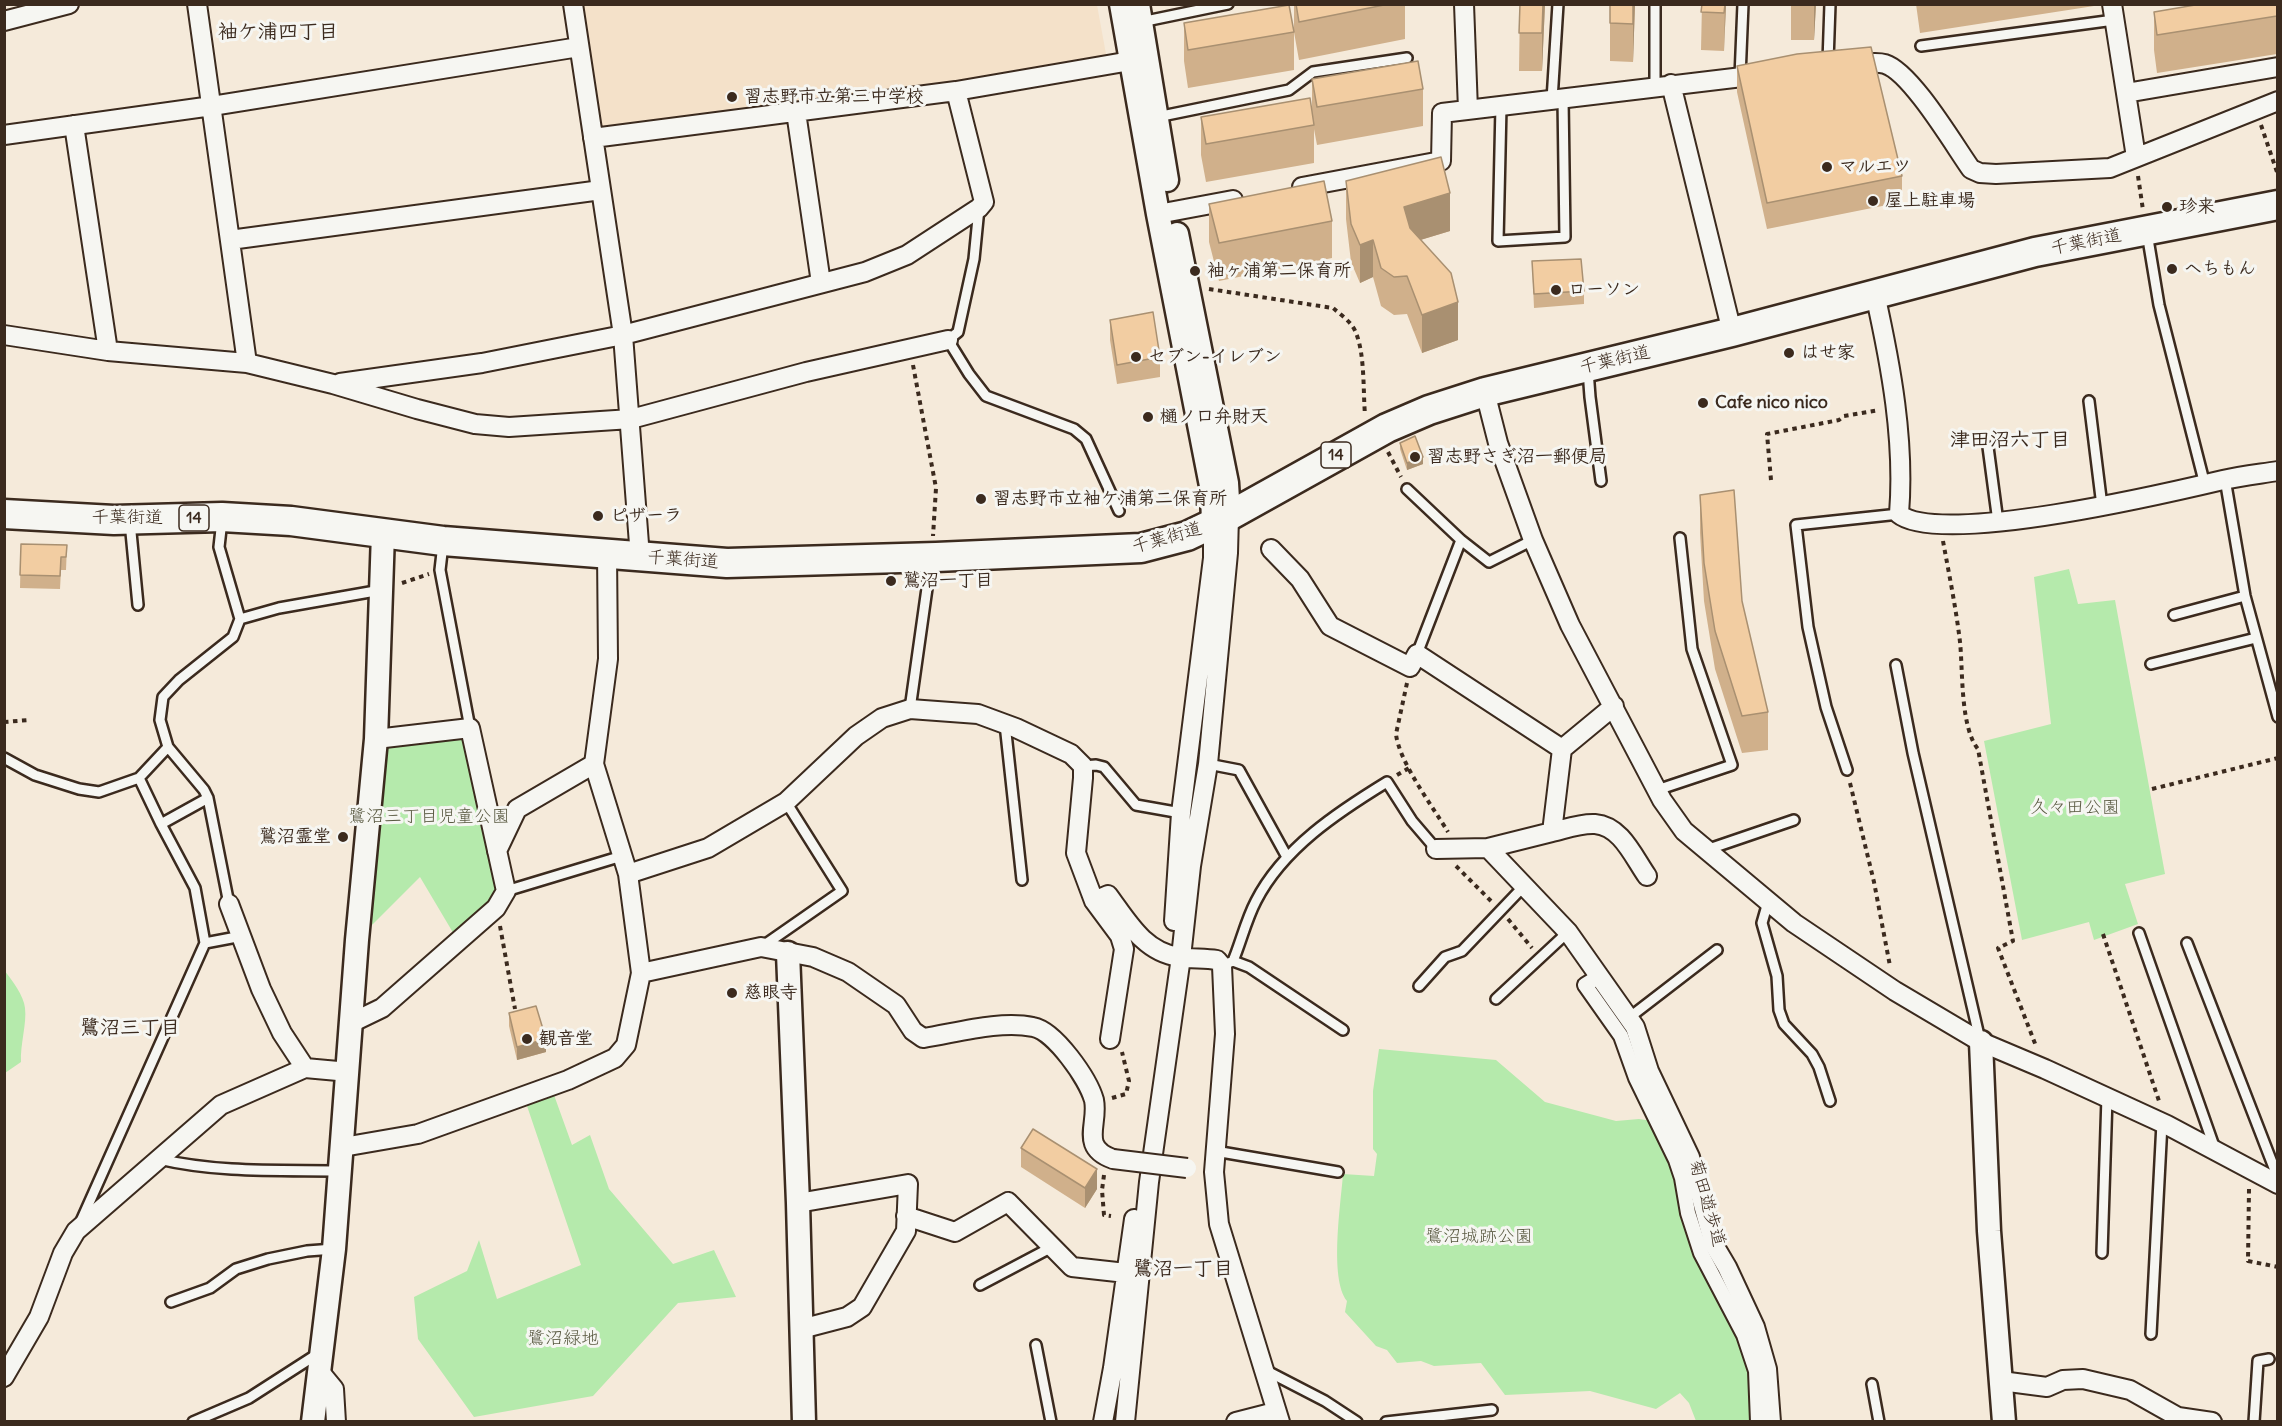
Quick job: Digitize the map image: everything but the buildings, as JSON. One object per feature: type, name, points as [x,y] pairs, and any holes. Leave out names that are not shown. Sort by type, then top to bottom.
[{"type":"highway","name":"千葉街道","points":[[4,514],[130,519],[222,518],[291,521],[443,541],[728,563],[1125,550],[1187,536],[1221,520],[1379,432],[1429,410],[1485,392],[1732,332],[2035,252],[2277,209]]},
{"type":"street","points":[[4,21],[69,4]]},
{"type":"street","points":[[197,4],[247,363]]},
{"type":"street","points":[[573,4],[623,334],[640,557]]},
{"type":"street","points":[[1121,4],[1157,117],[1165,213]]},
{"type":"street","points":[[1464,4],[1468,110]]},
{"type":"street","points":[[2113,12],[2136,157]]},
{"type":"street","points":[[1125,1422],[1149,1182],[1176,956],[1181,813],[1213,558],[1227,483],[1165,213],[1139,59],[1139,13]]},
{"type":"street","points":[[4,135],[212,106],[579,47]]},
{"type":"street","points":[[593,138],[956,91],[1139,59]]},
{"type":"street","points":[[1822,68],[1874,63],[1887,65],[1908,80],[1971,169],[1980,173],[2110,168],[2277,101]]},
{"type":"street","points":[[2126,93],[2277,67]]},
{"type":"street","points":[[1289,189],[1441,161],[1442,113],[1773,73]]},
{"type":"street","points":[[1663,85],[1732,332]]},
{"type":"street","points":[[333,384],[482,363],[623,334],[865,272],[907,255],[979,208],[984,202],[956,91]]},
{"type":"street","points":[[796,112],[821,283]]},
{"type":"street","points":[[74,125],[108,351]]},
{"type":"street","points":[[230,240],[601,190]]},
{"type":"street","points":[[1165,213],[1254,196]]},
{"type":"street","points":[[1875,294],[1896,409],[1902,483],[1899,514],[1907,521],[1941,526],[1998,522],[2102,506],[2225,479],[2277,471]]},
{"type":"street","points":[[4,335],[108,351],[247,363],[333,384],[475,424],[509,427],[631,419],[806,372],[948,340]]},
{"type":"street","points":[[1485,392],[1498,443],[1533,540],[1570,625],[1657,790],[1684,831],[1794,923],[1895,991],[1981,1042],[2165,1124],[2277,1184]]},
{"type":"street","points":[[1103,1422],[1208,764],[1228,553],[1221,520]]},
{"type":"street","points":[[313,1422],[334,1249],[376,739],[383,532]]},
{"type":"street","points":[[1272,549],[1300,579],[1330,626],[1414,661],[1562,749]]},
{"type":"street","points":[[343,1147],[418,1134],[568,1080],[615,1058],[626,1045],[641,973],[628,874],[594,764],[608,659],[607,553]]},
{"type":"street","points":[[1552,832],[1562,749],[1614,706]]},
{"type":"street","points":[[628,874],[708,848],[786,802],[856,736],[882,718],[910,709],[964,712],[1005,724],[1071,754],[1083,766],[1076,853],[1094,902],[1120,936],[1124,949],[1110,1040]]},
{"type":"street","points":[[351,1023],[382,1008],[496,908],[506,891],[470,728],[376,739]]},
{"type":"street","points":[[497,851],[517,809],[594,764]]},
{"type":"street","points":[[1436,849],[1488,848],[1594,824],[1617,832],[1647,876]]},
{"type":"street","points":[[1488,848],[1568,932],[1635,1027],[1649,1071],[1690,1156],[1714,1245],[1727,1267],[1755,1328],[1767,1369],[1771,1422]]},
{"type":"street","points":[[1094,902],[1108,895],[1138,936],[1158,951],[1228,964],[1214,1172],[1219,1224],[1278,1417],[1236,1422]]},
{"type":"street","points":[[229,904],[261,989],[282,1033],[305,1068]]},
{"type":"street","points":[[641,973],[761,947],[813,957],[848,972],[896,1005],[913,1031],[923,1038],[1014,1024],[1036,1027],[1048,1034],[1067,1054],[1082,1077],[1094,1103],[1091,1132],[1094,1144],[1108,1163],[1214,1172]]},
{"type":"street","points":[[788,953],[804,1422]]},
{"type":"street","name":"菊田遊歩道","points":[[1598,977],[1585,985],[1621,1036],[1636,1078],[1676,1160],[1682,1178],[1688,1213],[1701,1252],[1744,1335],[1756,1371],[1758,1422]]},
{"type":"street","points":[[1981,1042],[1989,1232],[2004,1422]]},
{"type":"street","points":[[4,1377],[39,1317],[63,1252],[76,1231],[220,1106],[305,1068],[349,1072]]},
{"type":"street","points":[[798,1203],[908,1184],[906,1231],[862,1307],[847,1317],[801,1329]]},
{"type":"street","points":[[906,1216],[955,1232],[1008,1202],[1072,1267],[1126,1273]]},
{"type":"street","points":[[320,1362],[333,1389],[336,1422]]},
{"type":"street","points":[[2001,1381],[2047,1387],[2063,1380],[2084,1379],[2130,1390],[2178,1417],[2212,1422]]},
{"type":"lane","points":[[1139,13],[1228,4]]},
{"type":"lane","points":[[1501,106],[1498,241],[1565,237],[1558,99],[1558,4]]},
{"type":"lane","points":[[1655,4],[1663,85]]},
{"type":"lane","points":[[1740,76],[1743,4]]},
{"type":"lane","points":[[1822,68],[1830,4]]},
{"type":"lane","points":[[1921,46],[2113,12]]},
{"type":"lane","points":[[1157,117],[1289,90],[1312,72],[1407,58]]},
{"type":"lane","points":[[979,208],[974,259],[958,332],[948,340],[986,396],[1074,429],[1086,439],[1119,511]]},
{"type":"lane","points":[[2146,231],[2159,305],[2205,484]]},
{"type":"lane","points":[[1588,366],[1601,481]]},
{"type":"lane","points":[[2089,401],[2102,506]]},
{"type":"lane","points":[[1988,447],[1998,522]]},
{"type":"lane","points":[[2225,479],[2245,596],[2277,717]]},
{"type":"lane","points":[[1407,489],[1461,540],[1489,562],[1533,540]]},
{"type":"lane","points":[[1847,770],[1826,707],[1808,627],[1796,525],[1899,514]]},
{"type":"lane","points":[[222,518],[219,547],[240,619],[233,637],[179,680],[163,697],[160,720],[168,747],[208,798],[229,904]]},
{"type":"lane","points":[[130,519],[138,605]]},
{"type":"lane","points":[[1657,790],[1732,765],[1692,649],[1680,538]]},
{"type":"lane","points":[[1414,661],[1461,540]]},
{"type":"lane","points":[[443,541],[440,570],[470,728]]},
{"type":"lane","points":[[910,709],[931,557]]},
{"type":"lane","points":[[240,619],[279,608],[381,590]]},
{"type":"lane","points":[[2174,615],[2245,596]]},
{"type":"lane","points":[[2151,664],[2256,638]]},
{"type":"lane","points":[[1896,665],[1913,753],[1981,1042]]},
{"type":"lane","points":[[1005,724],[1022,880]]},
{"type":"lane","points":[[4,758],[35,775],[80,789],[99,792],[140,778],[168,747]]},
{"type":"lane","points":[[1208,764],[1239,770],[1287,857]]},
{"type":"lane","points":[[1083,766],[1104,767],[1136,805],[1181,813]]},
{"type":"lane","points":[[76,1231],[205,943],[195,888],[140,778]]},
{"type":"lane","points":[[1342,1030],[1249,967],[1228,964],[1256,901],[1287,857],[1342,810],[1387,782],[1412,821],[1436,849]]},
{"type":"lane","points":[[161,824],[208,798]]},
{"type":"lane","points":[[761,947],[842,891],[786,802]]},
{"type":"lane","points":[[1706,850],[1794,820]]},
{"type":"lane","points":[[506,891],[622,856]]},
{"type":"lane","points":[[1419,986],[1445,957],[1462,951],[1525,885]]},
{"type":"lane","points":[[1768,902],[1762,923],[1777,976],[1779,1010],[1784,1024],[1812,1054],[1819,1067],[1830,1101]]},
{"type":"lane","points":[[1496,999],[1568,932]]},
{"type":"lane","points":[[2139,933],[2216,1151]]},
{"type":"lane","points":[[205,943],[242,936]]},
{"type":"lane","points":[[2187,943],[2277,1178]]},
{"type":"lane","points":[[1630,1017],[1717,950]]},
{"type":"lane","points":[[2102,1254],[2107,1097]]},
{"type":"lane","points":[[2151,1334],[2165,1124]]},
{"type":"lane","points":[[1215,1151],[1338,1172]]},
{"type":"lane","points":[[159,1159],[181,1165],[234,1169],[339,1171]]},
{"type":"lane","points":[[980,1284],[1052,1247]]},
{"type":"lane","points":[[171,1302],[210,1288],[236,1269],[268,1259],[307,1251],[334,1249]]},
{"type":"lane","points":[[1036,1344],[1051,1422]]},
{"type":"lane","points":[[2254,1422],[2258,1361],[2269,1359]]},
{"type":"lane","points":[[194,1422],[249,1398],[320,1362]]},
{"type":"lane","points":[[1265,1370],[1325,1401],[1357,1422]]},
{"type":"lane","points":[[1872,1384],[1879,1422]]},
{"type":"lane","points":[[1386,1422],[1492,1410]]},
{"type":"path","points":[[2256,110],[2277,175]]},
{"type":"path","points":[[2136,157],[2146,231]]},
{"type":"path","points":[[1209,289],[1333,309],[1346,319],[1356,331],[1365,417]]},
{"type":"path","points":[[909,348],[936,488],[931,557]]},
{"type":"path","points":[[1771,480],[1767,434],[1839,420],[1844,416],[1896,409]]},
{"type":"path","points":[[1386,448],[1407,489]]},
{"type":"path","points":[[1941,526],[1960,641],[1970,740],[1978,749],[2013,941],[1998,948],[2045,1069]]},
{"type":"path","points":[[381,590],[440,570]]},
{"type":"path","points":[[1414,661],[1396,734],[1397,742],[1409,768],[1458,849]]},
{"type":"path","points":[[4,722],[29,720]]},
{"type":"path","points":[[2152,789],[2277,758]]},
{"type":"path","points":[[1847,770],[1874,882],[1895,991]]},
{"type":"path","points":[[496,908],[515,1009]]},
{"type":"path","points":[[2103,934],[2165,1124]]},
{"type":"path","points":[[1094,1103],[1126,1094],[1128,1081],[1120,1045],[1110,1040]]},
{"type":"path","points":[[1108,1163],[1102,1190],[1104,1215],[1112,1216]]},
{"type":"path","points":[[2249,1169],[2248,1261],[2277,1267]]},
{"type":"shaded area","name":"習志野市立第三中学校","points":[[583,5],[1097,5],[1106,54],[1097,63],[601,130]]},
{"type":"green space","name":"久々田公園","points":[[2069,569],[2078,604],[2115,600],[2165,874],[2125,884],[2138,924],[2094,940],[2089,922],[2022,940],[1984,741],[2051,724],[2034,577]]},
{"type":"green space","name":"鷺沼三丁目児童公園","points":[[470,728],[506,891],[458,941],[420,877],[357,940],[376,739]]},
{"type":"green space","points":[[4,970],[20,993],[25,1014],[21,1062],[5,1073]]},
{"type":"green space","name":"鷺沼城跡公園","points":[[1379,1049],[1496,1060],[1545,1102],[1616,1121],[1639,1119],[1666,1123],[1750,1327],[1761,1421],[1696,1421],[1689,1403],[1680,1393],[1656,1409],[1590,1391],[1505,1395],[1481,1363],[1434,1366],[1421,1361],[1397,1363],[1387,1350],[1376,1346],[1345,1312],[1347,1301],[1338,1276],[1337,1258],[1343,1174],[1374,1176],[1377,1154],[1373,1149],[1373,1091]]},
{"type":"green space","name":"鷺沼緑地","points":[[554,1095],[572,1145],[590,1135],[609,1189],[673,1264],[714,1250],[736,1297],[678,1303],[593,1396],[474,1417],[418,1339],[414,1297],[467,1271],[479,1240],[497,1299],[581,1265],[526,1103]]},
{"type":"place","name":"習志野市立第三中学校","points":[[732,97]]},
{"type":"place","name":"マルエツ","points":[[1827,167]]},
{"type":"place","name":"屋上駐車場","points":[[1873,201]]},
{"type":"place","name":"珍来","points":[[2167,207]]},
{"type":"place","name":"へちもん","points":[[2172,269]]},
{"type":"place","name":"袖ヶ浦第二保育所","points":[[1195,271]]},
{"type":"place","name":"ローソン","points":[[1556,290]]},
{"type":"place","name":"はせ家","points":[[1789,353]]},
{"type":"place","name":"セブン-イレブン","points":[[1136,357]]},
{"type":"place","name":"Cafe nico nico","points":[[1703,403]]},
{"type":"place","name":"樋ノ口弁財天","points":[[1148,417]]},
{"type":"place","name":"習志野さぎ沼一郵便局","points":[[1415,457]]},
{"type":"place","name":"習志野市立袖ケ浦第二保育所","points":[[981,499]]},
{"type":"place","name":"ピザーラ","points":[[598,516]]},
{"type":"place","name":"鷲沼一丁目","points":[[891,581]]},
{"type":"place","name":"鷲沼霊堂","points":[[343,837]]},
{"type":"place","name":"慈眼寺","points":[[732,993]]},
{"type":"place","name":"観音堂","points":[[527,1039]]},
{"type":"district","name":"袖ケ浦四丁目","points":[[278,32]]},
{"type":"district","name":"津田沼六丁目","points":[[2010,440]]},
{"type":"district","name":"鷺沼三丁目","points":[[130,1028]]},
{"type":"district","name":"鷺沼一丁目","points":[[1183,1269]]}]
